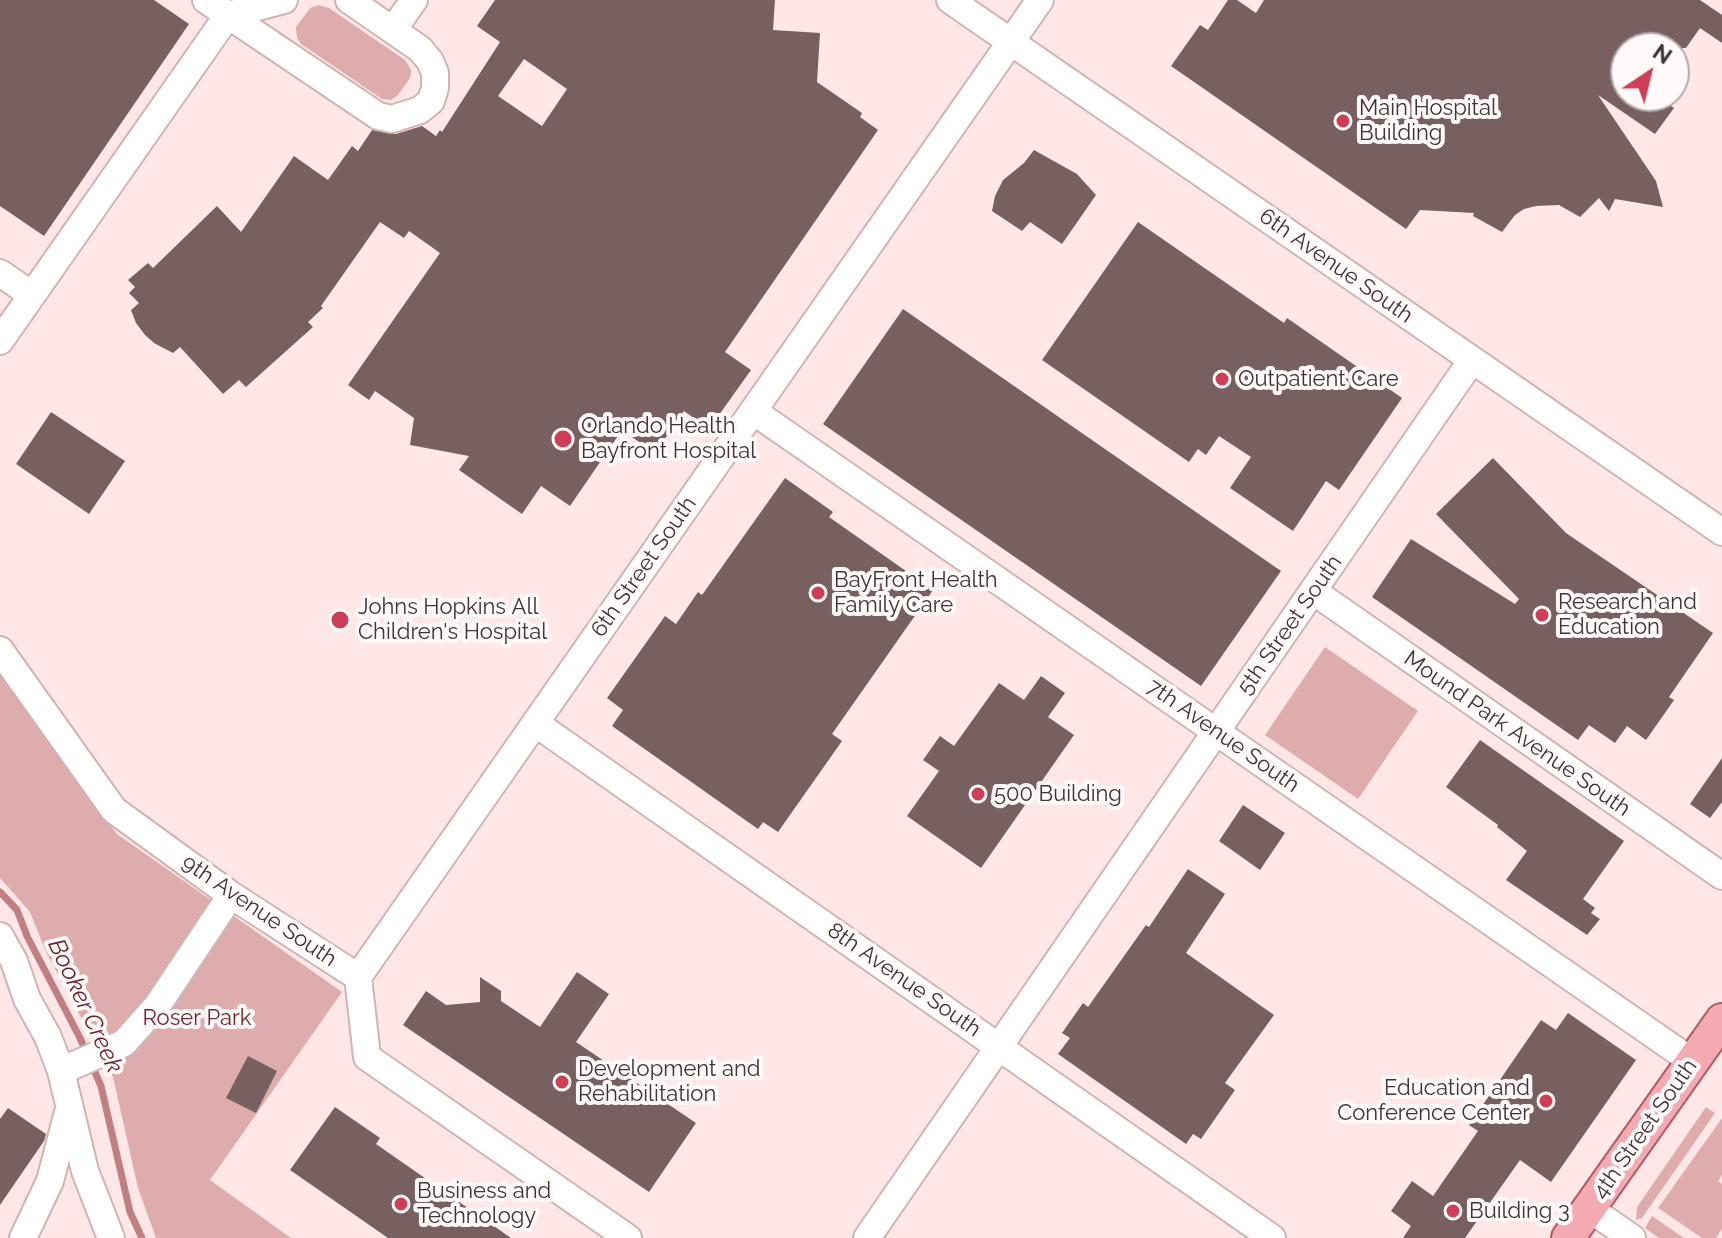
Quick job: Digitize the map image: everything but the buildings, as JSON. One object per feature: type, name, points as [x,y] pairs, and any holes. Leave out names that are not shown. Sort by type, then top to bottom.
[{"type":"main road","name":"4th Street South","points":[[1568,1238],[1722,1020]]},
{"type":"street","points":[[217,7],[284,0]]},
{"type":"street","points":[[393,30],[414,0]]},
{"type":"street","name":"6th Avenue South","points":[[950,0],[1722,532]]},
{"type":"street","name":"6th Street South","points":[[358,977],[1040,0]]},
{"type":"street","points":[[217,7],[378,116],[392,119],[420,110],[431,101],[435,73],[430,61],[420,49],[359,3]]},
{"type":"street","points":[[0,341],[217,7]]},
{"type":"street","points":[[0,273],[32,295]]},
{"type":"street","name":"5th Street South","points":[[879,1234],[999,1047],[1472,360]]},
{"type":"street","name":"7th Avenue South","points":[[753,411],[1693,1062]]},
{"type":"street","name":"Mound Park Avenue South","points":[[1313,591],[1722,876]]},
{"type":"street","name":"9th Avenue South","points":[[0,650],[114,810],[231,895],[358,977],[367,1057],[628,1238]]},
{"type":"street","name":"8th Avenue South","points":[[535,723],[1272,1238]]},
{"type":"street","points":[[71,1066],[124,1043],[157,1006],[231,895]]},
{"type":"street","points":[[0,936],[14,961],[27,999],[48,1037],[71,1066],[69,1104],[50,1181],[23,1238]]},
{"type":"street","points":[[69,1104],[85,1171],[111,1238]]},
{"type":"street","points":[[1590,1209],[1632,1238]]},
{"type":"green space","points":[[319,5],[329,8],[405,60],[411,70],[410,78],[398,95],[391,100],[382,99],[301,44],[296,27],[310,8]]},
{"type":"green space","points":[[1325,647],[1418,711],[1358,799],[1265,735]]},
{"type":"green space","name":"Roser Park","points":[[0,674],[117,834],[342,992],[210,1180],[291,1238],[156,1238],[138,1188],[113,1077],[46,952],[30,912],[0,878]]},
{"type":"green space","points":[[1706,1107],[1715,1113],[1642,1218],[1636,1220],[1637,1207]]},
{"type":"green space","points":[[1722,1118],[1722,1175],[1718,1181],[1722,1184],[1722,1229],[1716,1238],[1702,1238],[1658,1208]]},
{"type":"green space","points":[[1652,1216],[1684,1238],[1659,1238],[1645,1228]]},
{"type":"waterway","name":"Booker Creek","points":[[0,892],[17,910],[101,1086],[130,1212],[142,1238]]},
{"type":"place","name":"Main Hospital Building","points":[[1343,121]]},
{"type":"place","name":"Outpatient Care","points":[[1222,379]]},
{"type":"place","name":"Orlando Health Bayfront Hospital","points":[[563,439]]},
{"type":"place","name":"BayFront Health Family Care","points":[[818,593]]},
{"type":"place","name":"Research and Education","points":[[1542,615]]},
{"type":"place","name":"Johns Hopkins All Children's Hospital","points":[[340,620]]},
{"type":"place","name":"500 Building","points":[[978,794]]},
{"type":"place","name":"Development and Rehabilitation","points":[[562,1082]]},
{"type":"place","name":"Education and Conference Center","points":[[1546,1101]]},
{"type":"place","name":"Business and Technology","points":[[401,1204]]},
{"type":"place","name":"Building 3","points":[[1453,1211]]}]
